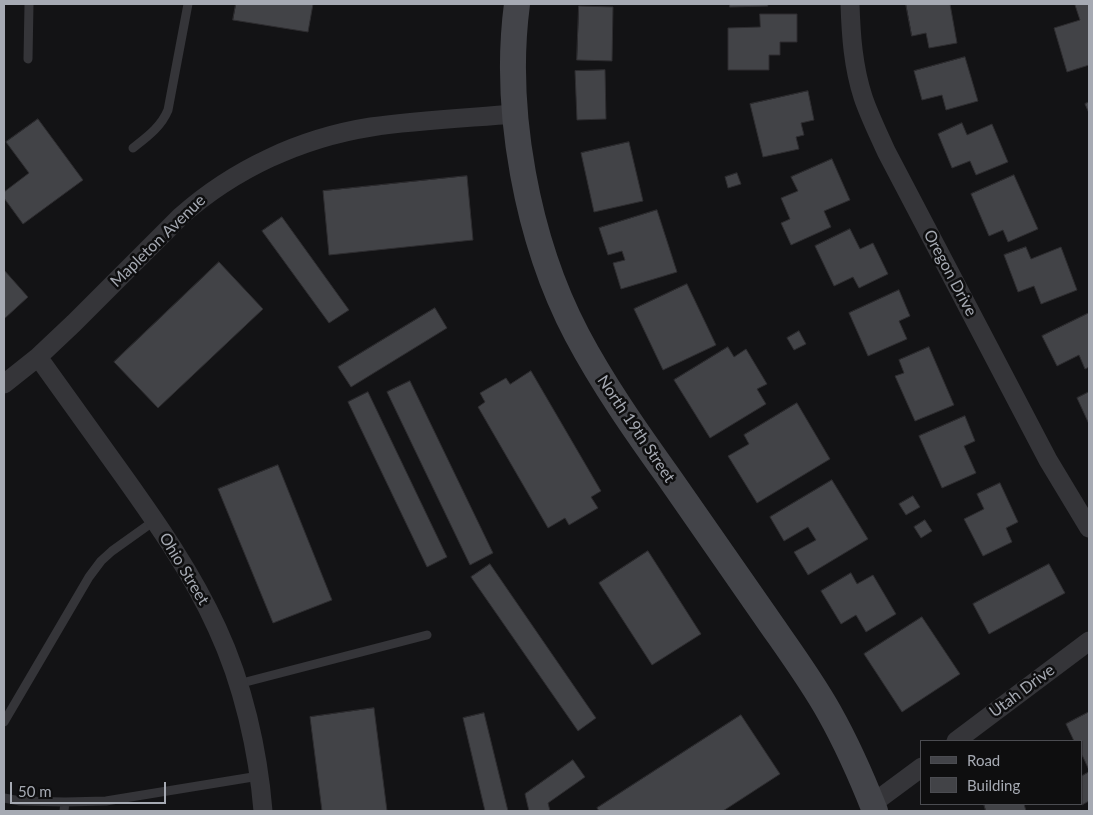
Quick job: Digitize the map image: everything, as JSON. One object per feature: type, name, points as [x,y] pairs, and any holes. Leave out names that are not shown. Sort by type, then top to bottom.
[{"type":"street","name":"North 19th Street","points":[[517,4],[513,79],[515,114],[522,166],[537,232],[547,264],[576,333],[599,374],[632,425],[814,688],[842,736],[873,808]]},
{"type":"street","name":"Oregon Drive","points":[[850,4],[856,70],[863,97],[873,123],[1048,460],[1089,528]]},
{"type":"street","name":"Mapleton Avenue","points":[[4,384],[38,357],[181,216],[213,189],[253,166],[301,145],[362,129],[392,124],[515,114]]},
{"type":"street","name":"Ohio Street","points":[[38,357],[154,521],[190,577],[218,629],[246,711],[259,776],[262,811]]},
{"type":"street","name":"Utah Drive","points":[[957,740],[1089,641]]},
{"type":"street","points":[[873,808],[920,769]]},
{"type":"lane","points":[[28,59],[29,4]]},
{"type":"lane","points":[[133,148],[157,128],[164,120],[168,110],[188,4]]},
{"type":"lane","points":[[4,722],[89,577],[112,551],[154,521]]},
{"type":"lane","points":[[238,684],[427,635]]},
{"type":"lane","points":[[4,798],[64,807],[259,776]]},
{"type":"building","points":[[236,4],[313,4],[308,32],[233,20]]},
{"type":"building","points":[[730,4],[767,4],[768,6],[730,7]]},
{"type":"building","points":[[906,4],[950,4],[957,43],[929,48],[926,33],[912,36]]},
{"type":"building","points":[[1089,4],[1089,65],[1067,72],[1054,28],[1080,20],[1075,5]]},
{"type":"building","points":[[579,6],[613,7],[612,61],[577,60]]},
{"type":"building","points":[[760,14],[797,14],[797,42],[780,42],[780,55],[769,55],[769,70],[728,70],[728,28],[760,27]]},
{"type":"building","points":[[965,57],[978,101],[946,110],[942,95],[922,100],[914,71]]},
{"type":"building","points":[[605,70],[606,119],[577,120],[575,71]]},
{"type":"building","points":[[808,91],[814,120],[801,123],[804,135],[796,137],[799,149],[763,157],[750,104]]},
{"type":"building","points":[[1089,102],[1089,113],[1085,104]]},
{"type":"building","points":[[38,119],[83,180],[23,224],[4,198],[4,192],[29,173],[6,142]]},
{"type":"building","points":[[962,123],[967,135],[992,124],[1008,162],[976,175],[970,161],[952,168],[938,134]]},
{"type":"building","points":[[629,142],[643,201],[594,212],[581,153]]},
{"type":"building","points":[[832,159],[850,200],[824,211],[831,227],[791,245],[781,223],[790,219],[781,198],[798,191],[791,177]]},
{"type":"building","points":[[737,173],[741,184],[728,188],[725,177]]},
{"type":"building","points":[[1014,175],[1038,229],[1008,242],[1003,230],[989,236],[971,194]]},
{"type":"building","points":[[467,176],[473,240],[329,255],[323,191]]},
{"type":"building","points":[[657,210],[677,272],[621,289],[613,263],[625,260],[622,251],[608,255],[599,228]]},
{"type":"building","points":[[282,217],[349,310],[329,323],[262,231]]},
{"type":"building","points":[[850,229],[860,249],[873,243],[888,274],[859,288],[853,277],[834,286],[815,246]]},
{"type":"building","points":[[1026,247],[1031,259],[1061,247],[1077,290],[1041,304],[1034,286],[1018,292],[1004,255]]},
{"type":"building","points":[[219,262],[263,309],[158,408],[114,362]]},
{"type":"building","points":[[4,270],[28,297],[4,319]]},
{"type":"building","points":[[687,284],[716,345],[663,370],[634,309]]},
{"type":"building","points":[[899,290],[910,316],[899,321],[907,339],[868,356],[849,313]]},
{"type":"building","points":[[435,308],[447,328],[351,387],[338,367]]},
{"type":"building","points":[[1089,313],[1089,367],[1085,369],[1079,355],[1057,366],[1042,336]]},
{"type":"building","points":[[799,331],[806,344],[794,350],[787,338]]},
{"type":"building","points":[[728,347],[734,357],[746,349],[767,384],[757,389],[766,404],[710,438],[674,380]]},
{"type":"building","points":[[929,347],[954,405],[915,421],[895,376],[904,373],[899,360]]},
{"type":"building","points":[[531,371],[601,491],[591,497],[598,508],[569,525],[565,518],[548,528],[478,407],[485,402],[480,393],[506,378],[510,384]]},
{"type":"building","points":[[410,381],[493,553],[470,565],[387,392]]},
{"type":"building","points":[[368,392],[447,557],[427,567],[348,402]]},
{"type":"building","points":[[1089,392],[1089,424],[1077,398]]},
{"type":"building","points":[[797,403],[830,459],[757,503],[728,456],[749,444],[744,435]]},
{"type":"building","points":[[965,416],[975,441],[964,446],[976,473],[942,488],[919,436]]},
{"type":"building","points":[[278,465],[332,600],[273,623],[218,489]]},
{"type":"building","points":[[832,480],[868,539],[808,575],[794,552],[816,540],[808,527],[784,541],[770,517]]},
{"type":"building","points":[[1000,483],[1018,522],[1006,528],[1012,542],[983,556],[964,519],[984,509],[977,494]]},
{"type":"building","points":[[913,496],[920,507],[906,515],[899,504]]},
{"type":"building","points":[[925,520],[932,531],[921,538],[914,527]]},
{"type":"building","points":[[648,551],[701,634],[652,665],[599,583]]},
{"type":"building","points":[[490,564],[596,718],[578,731],[471,577]]},
{"type":"building","points":[[1049,564],[1065,593],[989,634],[973,604]]},
{"type":"building","points":[[851,573],[857,584],[873,575],[896,614],[866,632],[856,615],[841,624],[821,591]]},
{"type":"building","points":[[922,617],[960,674],[902,712],[864,654]]},
{"type":"building","points":[[374,708],[387,811],[322,811],[310,717]]},
{"type":"building","points":[[1089,712],[1089,770],[1083,757],[1083,740],[1074,740],[1066,724]]},
{"type":"building","points":[[484,713],[508,811],[485,811],[463,718]]},
{"type":"building","points":[[741,715],[780,774],[723,811],[599,811],[597,808]]},
{"type":"building","points":[[573,760],[585,777],[548,803],[550,811],[529,811],[525,794]]},
{"type":"building","points":[[1089,772],[1089,801],[1083,804],[1083,775]]},
{"type":"building","points":[[984,805],[1024,805],[1026,811],[986,811]]}]
